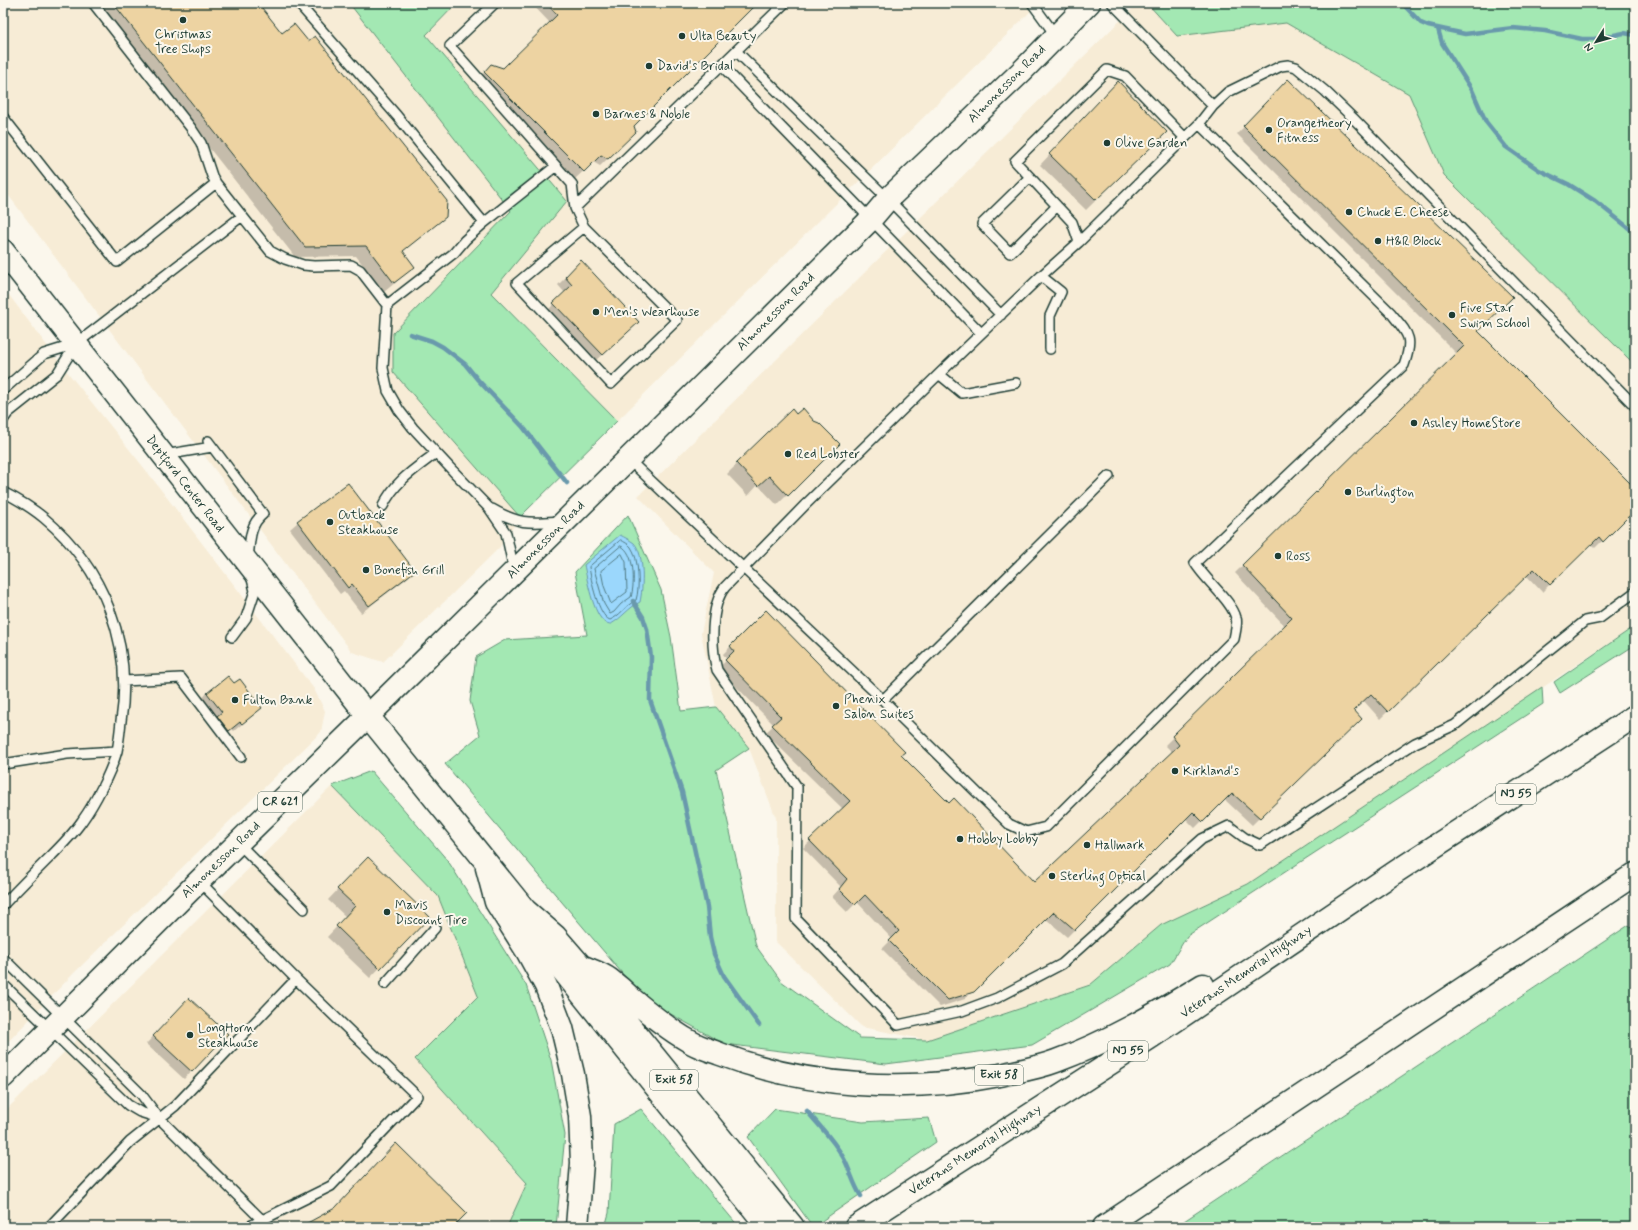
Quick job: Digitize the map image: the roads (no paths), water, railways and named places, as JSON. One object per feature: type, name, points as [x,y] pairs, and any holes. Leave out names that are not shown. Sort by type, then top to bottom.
[{"type":"main road","name":"Almonesson Road","points":[[3,1077],[199,881],[368,716],[870,219],[888,199],[1022,71],[1089,3]]},
{"type":"main road","name":"Deptford Center Road","points":[[3,251],[368,716],[525,910]]},
{"type":"main road","name":"Veterans Memorial Highway","points":[[856,1227],[1151,1037],[1397,871],[1635,716]]},
{"type":"main road","points":[[486,861],[496,902],[527,951],[546,986],[564,1036],[573,1074],[580,1116],[582,1163],[577,1227]]},
{"type":"main road","name":"Exit 58","points":[[581,966],[608,978],[654,1017],[690,1042],[777,1073],[832,1081],[884,1085],[925,1085],[971,1081],[1054,1062],[1092,1047],[1192,992],[1324,912],[1397,871]]},
{"type":"main road","points":[[1104,1227],[1635,874]]},
{"type":"main road","points":[[525,910],[543,946],[758,1199],[768,1227]]},
{"type":"main road","name":"Exit 58","points":[[525,910],[556,936],[581,966],[758,1199],[793,1227]]},
{"type":"lane","points":[[93,3],[201,143],[212,176],[216,183],[268,248],[285,259],[303,265],[351,265],[360,270],[387,305],[383,368],[388,391],[399,410],[413,428],[489,508],[506,534],[514,571]]},
{"type":"lane","points":[[298,3],[397,116],[484,223]]},
{"type":"lane","points":[[496,3],[450,46],[572,184],[575,208],[584,227],[677,320],[611,384],[517,282],[584,227]]},
{"type":"lane","points":[[575,208],[785,3]]},
{"type":"lane","points":[[1032,3],[1056,36]]},
{"type":"lane","points":[[1112,3],[1213,106]]},
{"type":"lane","points":[[736,50],[888,199],[1001,315]]},
{"type":"lane","points":[[1635,406],[1353,118],[1296,67],[1288,64],[1258,76],[1228,92],[1213,106],[1199,124],[1078,242],[981,333],[805,505],[743,568],[720,593],[715,612],[714,657],[717,670],[797,787],[796,920],[898,1026],[962,1011],[997,998],[1062,964],[1202,839],[1230,826],[1245,838],[1260,845],[1415,743],[1455,725],[1585,621],[1600,618],[1635,592]]},
{"type":"lane","points":[[721,65],[981,333]]},
{"type":"lane","points":[[1078,242],[1072,222],[1015,161],[1107,70],[1125,76],[1184,138]]},
{"type":"lane","points":[[3,117],[117,262],[216,183]]},
{"type":"lane","points":[[628,459],[883,700],[1009,824],[1026,832],[1046,827],[1234,639],[1237,618],[1229,604],[1201,573],[1195,563],[1404,365],[1409,352],[1408,334],[1390,313],[1199,124]]},
{"type":"lane","points":[[387,305],[454,253],[465,240],[484,223],[556,166]]},
{"type":"lane","points":[[1030,177],[982,224],[1010,253],[1057,206]]},
{"type":"lane","points":[[3,420],[13,409],[57,374],[76,344],[242,216]]},
{"type":"lane","points":[[1041,276],[1061,292],[1050,316],[1050,349]]},
{"type":"lane","points":[[3,390],[44,354],[76,344]]},
{"type":"lane","points":[[939,374],[962,393],[1016,383]]},
{"type":"lane","points":[[163,456],[210,444],[263,514],[259,517],[251,531],[248,564],[255,591],[246,618],[232,637]]},
{"type":"lane","points":[[382,506],[389,492],[404,477],[436,453]]},
{"type":"lane","points":[[883,700],[1109,476]]},
{"type":"lane","points":[[3,492],[44,518],[69,544],[92,574],[106,598],[118,634],[125,697],[117,751],[101,789],[82,821],[67,840],[3,905]]},
{"type":"lane","points":[[489,508],[515,520],[529,523],[566,520]]},
{"type":"lane","points":[[124,681],[181,678],[241,757]]},
{"type":"lane","points":[[3,764],[67,754],[117,751]]},
{"type":"lane","points":[[238,843],[304,909]]},
{"type":"lane","points":[[199,881],[296,979],[417,1096],[331,1186],[248,1227]]},
{"type":"lane","points":[[385,984],[435,928]]},
{"type":"lane","points":[[3,958],[57,1024],[128,1104],[140,1112],[159,1118]]},
{"type":"lane","points":[[49,1227],[130,1142],[175,1106],[296,979]]},
{"type":"lane","points":[[3,984],[57,1024],[141,1094],[159,1118],[263,1220]]},
{"type":"water","points":[[620,535],[634,543],[638,548],[642,563],[642,589],[640,602],[615,622],[610,624],[605,622],[597,612],[591,596],[584,565]]},
{"type":"waterway","points":[[1402,3],[1421,23],[1428,26],[1465,34],[1513,28],[1545,31],[1582,39],[1594,39],[1624,33],[1635,35]]},
{"type":"waterway","points":[[1438,29],[1442,43],[1472,90],[1486,122],[1506,147],[1539,170],[1568,184],[1595,201],[1635,233]]},
{"type":"waterway","points":[[410,334],[432,341],[443,347],[465,364],[478,380],[523,427],[567,483]]},
{"type":"waterway","points":[[633,601],[643,617],[647,629],[651,657],[650,700],[682,792],[707,907],[710,937],[714,954],[724,976],[759,1025]]},
{"type":"waterway","points":[[807,1111],[839,1150],[861,1196]]},
{"type":"place","name":"Christmas Tree Shops","points":[[183,20]]},
{"type":"place","name":"Ulta Beauty","points":[[682,36]]},
{"type":"place","name":"David's Bridal","points":[[649,66]]},
{"type":"place","name":"Barnes & Noble","points":[[596,114]]},
{"type":"place","name":"Orangetheory Fitness","points":[[1269,130]]},
{"type":"place","name":"Olive Garden","points":[[1107,143]]},
{"type":"place","name":"Chuck E. Cheese","points":[[1349,212]]},
{"type":"place","name":"H&R Block","points":[[1378,241]]},
{"type":"place","name":"Men's Wearhouse","points":[[596,312]]},
{"type":"place","name":"Five Star Swim School","points":[[1452,315]]},
{"type":"place","name":"Ashley HomeStore","points":[[1414,423]]},
{"type":"place","name":"Red Lobster","points":[[788,454]]},
{"type":"place","name":"Burlington","points":[[1348,492]]},
{"type":"place","name":"Outback Steakhouse","points":[[330,522]]},
{"type":"place","name":"Ross","points":[[1278,556]]},
{"type":"place","name":"Bonefish Grill","points":[[366,570]]},
{"type":"place","name":"Fulton Bank","points":[[235,700]]},
{"type":"place","name":"Phenix Salon Suites","points":[[836,706]]},
{"type":"place","name":"Kirkland's","points":[[1175,771]]},
{"type":"place","name":"Hobby Lobby","points":[[960,839]]},
{"type":"place","name":"Hallmark","points":[[1087,845]]},
{"type":"place","name":"Sterling Optical","points":[[1052,876]]},
{"type":"place","name":"Mavis Discount Tire","points":[[387,912]]},
{"type":"place","name":"LongHorn Steakhouse","points":[[190,1035]]}]
